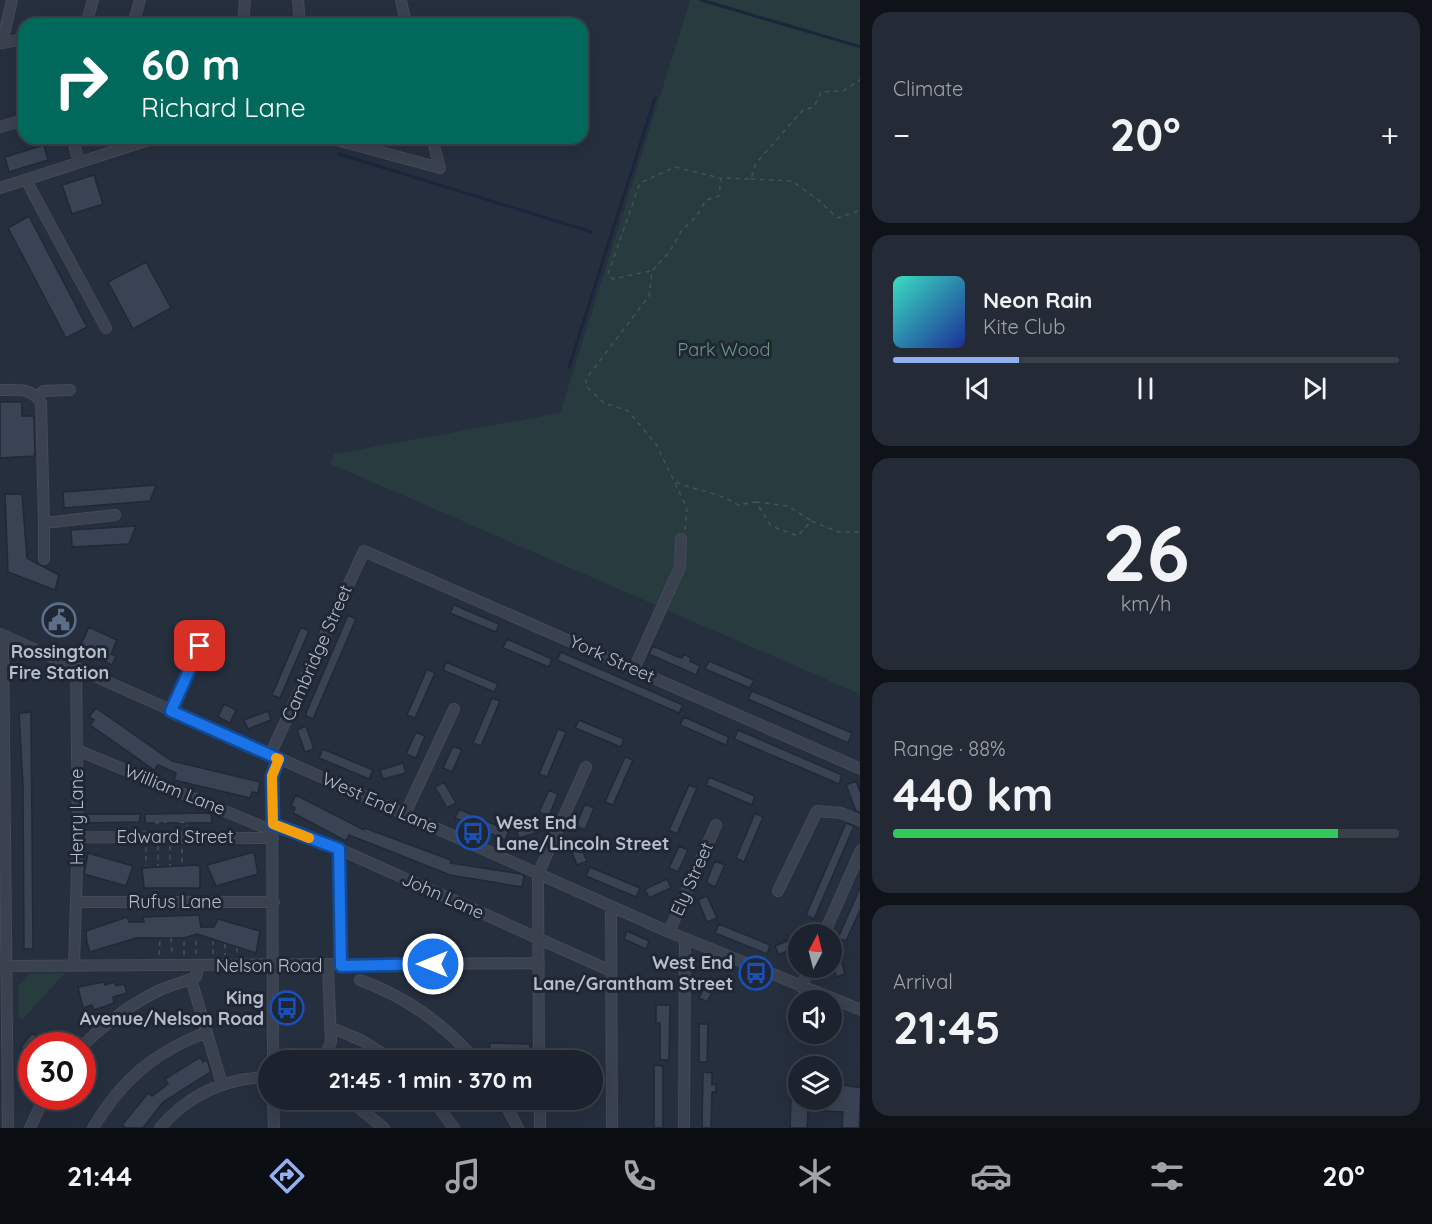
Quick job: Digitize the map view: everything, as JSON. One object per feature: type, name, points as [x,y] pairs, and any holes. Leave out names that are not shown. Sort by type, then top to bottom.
[{"type":"street","points":[[12,0],[1,44],[18,40]]},
{"type":"street","points":[[88,18],[93,0]]},
{"type":"street","points":[[135,18],[140,0]]},
{"type":"street","points":[[244,18],[245,0]]},
{"type":"street","points":[[298,0],[300,18]]},
{"type":"street","points":[[401,0],[405,18]]},
{"type":"street","points":[[0,128],[18,122]]},
{"type":"street","points":[[74,144],[79,162]]},
{"type":"street","points":[[0,188],[127,144]]},
{"type":"street","points":[[351,144],[440,168],[434,144]]},
{"type":"street","points":[[27,180],[106,328]]},
{"type":"street","points":[[0,390],[24,390],[37,396],[43,412],[44,559]]},
{"type":"street","points":[[37,396],[44,391],[70,390]]},
{"type":"street","points":[[44,519],[115,515]]},
{"type":"street","points":[[634,669],[680,567],[681,539]]},
{"type":"street","name":"York Street","points":[[364,551],[860,769]]},
{"type":"street","name":"Cambridge Street","points":[[273,1050],[272,776],[275,757],[364,551]]},
{"type":"street","points":[[171,711],[208,627]]},
{"type":"street","points":[[2,635],[4,966],[8,1128]]},
{"type":"street","name":"West End Lane","points":[[2,635],[669,933],[860,1010]]},
{"type":"street","name":"Henry Lane","points":[[74,965],[78,837],[76,669]]},
{"type":"street","points":[[405,814],[454,709]]},
{"type":"street","name":"William Lane","points":[[76,750],[273,831]]},
{"type":"street","points":[[539,1050],[538,873],[586,767]]},
{"type":"street","points":[[778,891],[817,811],[842,813],[860,821]]},
{"type":"street","name":"Ely Street","points":[[669,933],[716,825]]},
{"type":"street","name":"Edward Street","points":[[78,837],[182,837],[273,831]]},
{"type":"street","name":"John Lane","points":[[273,831],[339,849],[611,971]]},
{"type":"street","points":[[339,849],[341,966]]},
{"type":"street","points":[[828,924],[860,852]]},
{"type":"street","name":"Rufus Lane","points":[[76,902],[274,902]]},
{"type":"street","points":[[611,906],[612,1128]]},
{"type":"street","points":[[684,1128],[685,939]]},
{"type":"street","name":"Nelson Road","points":[[4,966],[341,966],[539,963]]},
{"type":"street","points":[[96,1034],[138,1001],[191,979],[198,974],[198,965]]},
{"type":"street","points":[[327,1050],[330,1042],[328,966]]},
{"type":"street","points":[[801,987],[805,978]]},
{"type":"street","points":[[191,979],[222,1084]]},
{"type":"street","points":[[360,980],[409,1003],[454,1038],[465,1050]]},
{"type":"street","points":[[330,1027],[363,1041],[377,1050]]},
{"type":"street","points":[[93,1128],[119,1089],[135,1073],[171,1048],[207,1032]]},
{"type":"street","points":[[160,1128],[193,1098],[222,1084],[248,1077],[258,1077]]},
{"type":"street","points":[[30,1128],[38,1110]]},
{"type":"street","points":[[273,1110],[274,1128]]},
{"type":"street","points":[[364,1110],[384,1128]]},
{"type":"street","points":[[440,1110],[454,1128]]},
{"type":"street","points":[[508,1110],[518,1128]]},
{"type":"street","points":[[540,1110],[540,1128]]},
{"type":"path","points":[[751,179],[756,163],[794,123],[803,110],[814,107],[821,92],[843,91],[860,80]]},
{"type":"path","points":[[652,271],[613,279],[608,274],[640,183],[675,167],[721,178],[792,181],[821,202],[837,218],[860,210]]},
{"type":"path","points":[[681,539],[686,527],[687,508],[656,444],[628,411],[604,403],[586,386],[586,379],[648,296],[652,271],[670,251],[682,230],[696,217],[706,200],[718,196],[721,178]]},
{"type":"path","points":[[674,481],[690,488],[722,495],[738,505],[756,502],[788,506],[811,521],[839,532],[860,532]]},
{"type":"path","points":[[756,502],[771,526],[798,536],[811,521]]},
{"type":"path","points":[[154,823],[167,822]]},
{"type":"path","points":[[145,837],[146,866]]},
{"type":"path","points":[[158,837],[158,865]]},
{"type":"path","points":[[170,837],[171,865]]},
{"type":"path","points":[[182,837],[183,865]]},
{"type":"path","points":[[171,938],[172,965]]},
{"type":"path","points":[[183,938],[184,965]]},
{"type":"path","points":[[196,938],[198,965]]},
{"type":"path","points":[[159,939],[159,965]]},
{"type":"path","points":[[213,966],[214,941]]},
{"type":"green space","name":"Park Wood","points":[[688,0],[860,0],[860,694],[331,464],[334,454],[560,413],[690,1]]},
{"type":"green space","points":[[65,973],[22,1020],[19,1017],[18,986],[30,974]]},
{"type":"building","points":[[44,145],[48,160],[9,172],[5,157]]},
{"type":"building","points":[[94,175],[103,204],[72,214],[62,185]]},
{"type":"building","points":[[29,216],[87,327],[66,338],[8,228]]},
{"type":"building","points":[[146,262],[171,308],[133,329],[108,282]]},
{"type":"building","points":[[0,402],[22,402],[22,416],[34,416],[35,456],[0,458]]},
{"type":"building","points":[[156,485],[150,501],[64,508],[63,492]]},
{"type":"building","points":[[5,494],[22,494],[27,558],[59,575],[55,590],[8,572]]},
{"type":"building","points":[[136,526],[129,544],[72,547],[71,530]]},
{"type":"building","points":[[454,605],[499,624],[496,632],[450,613]]},
{"type":"building","name":"Rossington Fire Station","points":[[61,609],[74,618],[67,634],[43,623],[49,610],[59,615]]},
{"type":"building","points":[[348,615],[356,619],[313,719],[306,716],[306,713]]},
{"type":"building","points":[[89,627],[117,640],[111,654],[116,656],[112,665],[79,649]]},
{"type":"building","points":[[301,627],[309,631],[280,698],[272,695]]},
{"type":"building","points":[[507,639],[552,659],[549,667],[503,648]]},
{"type":"building","points":[[653,646],[678,657],[682,658],[684,654],[691,658],[690,661],[700,666],[696,675],[649,654]]},
{"type":"building","points":[[561,652],[683,705],[679,713],[557,660]]},
{"type":"building","points":[[709,661],[754,680],[750,688],[705,669]]},
{"type":"building","points":[[446,662],[498,684],[494,692],[443,670]]},
{"type":"building","points":[[427,669],[435,673],[415,718],[407,715]]},
{"type":"building","points":[[752,691],[852,733],[848,743],[748,699]]},
{"type":"building","points":[[492,698],[500,701],[481,746],[473,743]]},
{"type":"building","points":[[224,704],[236,710],[230,723],[218,717]]},
{"type":"building","points":[[96,708],[172,761],[260,782],[258,793],[252,792],[250,798],[174,780],[176,773],[158,765],[154,770],[90,725],[94,720],[89,717]]},
{"type":"building","points":[[268,711],[271,720],[248,729],[244,720]]},
{"type":"building","points":[[31,712],[33,949],[24,949],[23,786],[19,713]]},
{"type":"building","points":[[684,717],[729,737],[726,745],[680,725]]},
{"type":"building","points":[[579,720],[624,739],[621,747],[575,728]]},
{"type":"building","points":[[306,726],[314,749],[305,752],[297,730]]},
{"type":"building","points":[[558,729],[566,732],[547,777],[539,774]]},
{"type":"building","points":[[738,730],[842,775],[839,784],[734,739]]},
{"type":"building","points":[[416,732],[425,736],[416,758],[406,754]]},
{"type":"building","points":[[453,746],[462,750],[452,772],[443,768]]},
{"type":"building","points":[[323,749],[373,770],[369,779],[319,758]]},
{"type":"building","points":[[625,757],[633,760],[613,805],[605,802]]},
{"type":"building","points":[[403,763],[406,773],[383,779],[380,770]]},
{"type":"building","points":[[709,777],[755,796],[752,805],[706,785]]},
{"type":"building","points":[[856,781],[860,791],[860,813],[856,811],[846,785]]},
{"type":"building","points":[[444,782],[456,803],[447,808],[435,787]]},
{"type":"building","points":[[689,785],[697,788],[677,834],[669,830]]},
{"type":"building","points":[[549,790],[558,794],[549,816],[539,812]]},
{"type":"building","points":[[296,795],[364,830],[365,828],[451,860],[450,863],[521,874],[524,876],[522,887],[450,875],[349,835],[346,841],[293,813],[295,808],[291,805]]},
{"type":"building","points":[[585,804],[594,808],[585,830],[576,826]]},
{"type":"building","points":[[459,809],[509,831],[505,840],[455,818]]},
{"type":"building","points":[[211,813],[212,823],[145,823],[145,814]]},
{"type":"building","points":[[755,813],[763,817],[744,862],[736,858]]},
{"type":"building","points":[[85,814],[141,814],[139,822],[85,823]]},
{"type":"building","points":[[539,821],[542,831],[519,838],[516,829]]},
{"type":"building","points":[[846,823],[854,826],[814,919],[806,915]]},
{"type":"building","points":[[577,839],[587,861],[577,865],[568,843]]},
{"type":"building","points":[[679,846],[688,850],[678,872],[669,868]]},
{"type":"building","points":[[254,852],[258,874],[216,886],[207,865]]},
{"type":"building","points":[[88,853],[133,866],[126,886],[84,874]]},
{"type":"building","points":[[715,861],[725,865],[715,887],[707,883],[707,880]]},
{"type":"building","points":[[200,866],[200,888],[144,888],[142,868]]},
{"type":"building","points":[[590,867],[640,888],[636,897],[586,876]]},
{"type":"building","points":[[667,879],[671,888],[649,898],[645,889]]},
{"type":"building","points":[[860,888],[860,910],[846,941],[842,940],[842,929]]},
{"type":"building","points":[[707,896],[717,918],[707,922],[698,900]]},
{"type":"building","points":[[199,915],[201,927],[214,927],[218,919],[260,931],[256,953],[197,934],[184,938],[136,938],[90,952],[87,943],[86,931],[127,917],[129,922],[144,922],[143,917]]},
{"type":"building","points":[[719,924],[770,945],[767,954],[715,933]]},
{"type":"building","points":[[627,931],[649,941],[646,949],[624,939]]},
{"type":"building","points":[[788,940],[788,951],[779,955],[775,946]]},
{"type":"building","points":[[710,977],[718,981],[707,1002],[699,998]]},
{"type":"building","points":[[104,982],[105,985],[114,982],[116,986],[124,984],[127,993],[113,997],[114,1003],[109,1005],[94,1010],[92,1005],[83,1008],[78,987]]},
{"type":"building","points":[[656,1005],[670,1005],[669,1060],[660,1060],[660,1023],[656,1023]]},
{"type":"building","points":[[699,1024],[708,1024],[707,1062],[699,1062]]},
{"type":"building","points":[[490,1043],[530,1044],[530,1050],[490,1050]]},
{"type":"building","points":[[200,1057],[203,1062],[207,1060],[211,1072],[163,1102],[143,1128],[126,1128],[122,1125],[148,1093],[152,1096],[168,1084],[165,1079]]},
{"type":"building","points":[[654,1065],[663,1066],[663,1128],[654,1128]]},
{"type":"building","points":[[703,1072],[712,1073],[712,1085],[716,1084],[716,1092],[712,1092],[711,1128],[702,1128]]},
{"type":"building","points":[[842,1085],[860,1088],[859,1128],[842,1128],[843,1112],[808,1110],[842,1110]]},
{"type":"building","points":[[791,1110],[808,1110],[807,1128],[790,1128]]},
{"type":"waterway","points":[[701,0],[860,47]]},
{"type":"waterway","points":[[569,367],[655,98]]},
{"type":"waterway","points":[[339,154],[592,232]]},
{"type":"slow traffic","points":[[276,758],[279,759],[272,776],[273,824],[309,838]]},
{"type":"place","name":"Rossington Fire Station","points":[[59,620]]},
{"type":"place","name":"West End Lane/Lincoln Street","points":[[473,833]]},
{"type":"place","name":"West End Lane/Grantham Street","points":[[756,973]]},
{"type":"place","name":"King Avenue/Nelson Road","points":[[287,1008]]},
{"type":"route","points":[[200,646],[171,711],[279,759],[272,776],[273,824],[339,849],[341,966],[433,964]]}]
